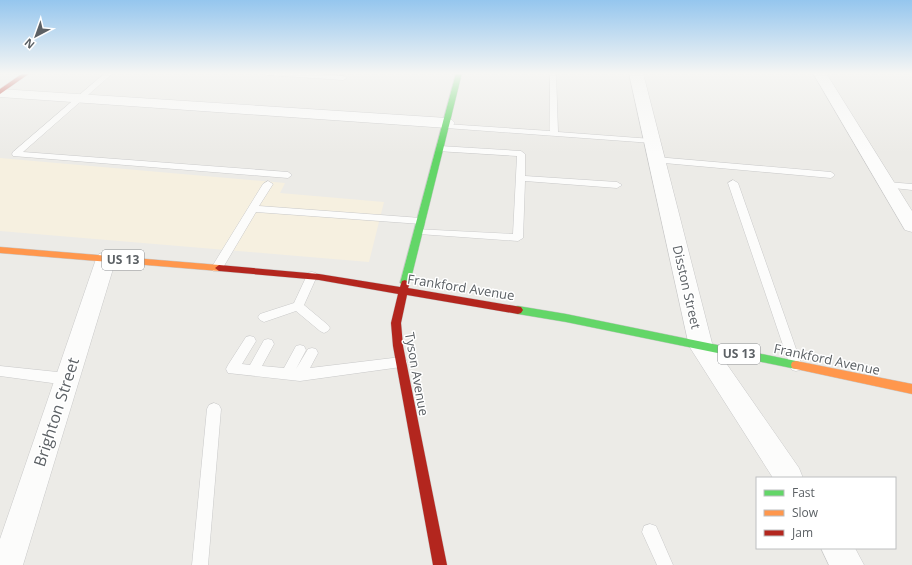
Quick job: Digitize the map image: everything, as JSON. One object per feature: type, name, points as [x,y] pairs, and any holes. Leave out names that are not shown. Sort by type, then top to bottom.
[{"type":"main road","name":"Tyson Avenue","points":[[440,565],[401,362],[396,323],[452,99]]},
{"type":"main road","name":"Frankford Avenue","points":[[0,250],[312,276],[566,318],[912,389]]},
{"type":"street","points":[[100,99],[446,124]]},
{"type":"street","name":"Disston Street","points":[[642,99],[701,346],[788,477]]},
{"type":"street","points":[[835,99],[912,226]]},
{"type":"street","name":"Brighton Street","points":[[7,565],[106,259]]},
{"type":"street","points":[[837,549],[848,565]]},
{"type":"lane","points":[[79,99],[16,154],[288,176]]},
{"type":"lane","points":[[553,99],[554,134]]},
{"type":"lane","points":[[446,124],[554,134],[652,140]]},
{"type":"lane","points":[[253,209],[420,226],[518,238],[521,154],[440,149]]},
{"type":"lane","points":[[656,160],[831,175]]},
{"type":"lane","points":[[520,178],[617,186]]},
{"type":"lane","points":[[733,183],[796,366]]},
{"type":"lane","points":[[217,268],[268,184]]},
{"type":"lane","points":[[887,185],[912,187]]},
{"type":"lane","points":[[282,320],[298,306],[312,276]]},
{"type":"lane","points":[[264,317],[298,306]]},
{"type":"lane","points":[[298,306],[311,326]]},
{"type":"lane","points":[[298,306],[324,328]]},
{"type":"lane","points":[[250,341],[232,369],[253,372],[293,374],[401,362]]},
{"type":"lane","points":[[253,372],[268,344]]},
{"type":"lane","points":[[293,374],[300,350]]},
{"type":"lane","points":[[293,374],[312,353]]},
{"type":"lane","points":[[0,371],[67,379]]},
{"type":"lane","points":[[200,565],[214,409]]},
{"type":"lane","points":[[650,532],[665,565]]},
{"type":"shaded area","points":[[0,158],[285,183],[280,193],[384,202],[369,262],[0,231]]},
{"type":"traffic: fast","points":[[405,283],[452,99]]},
{"type":"traffic: fast","points":[[518,310],[566,318],[796,365]]},
{"type":"traffic: slow","points":[[0,250],[219,268]]},
{"type":"traffic: slow","points":[[796,365],[912,389]]},
{"type":"traffic: jam","points":[[219,268],[319,277],[518,310]]},
{"type":"traffic: jam","points":[[405,283],[396,323],[398,346],[440,565]]}]
